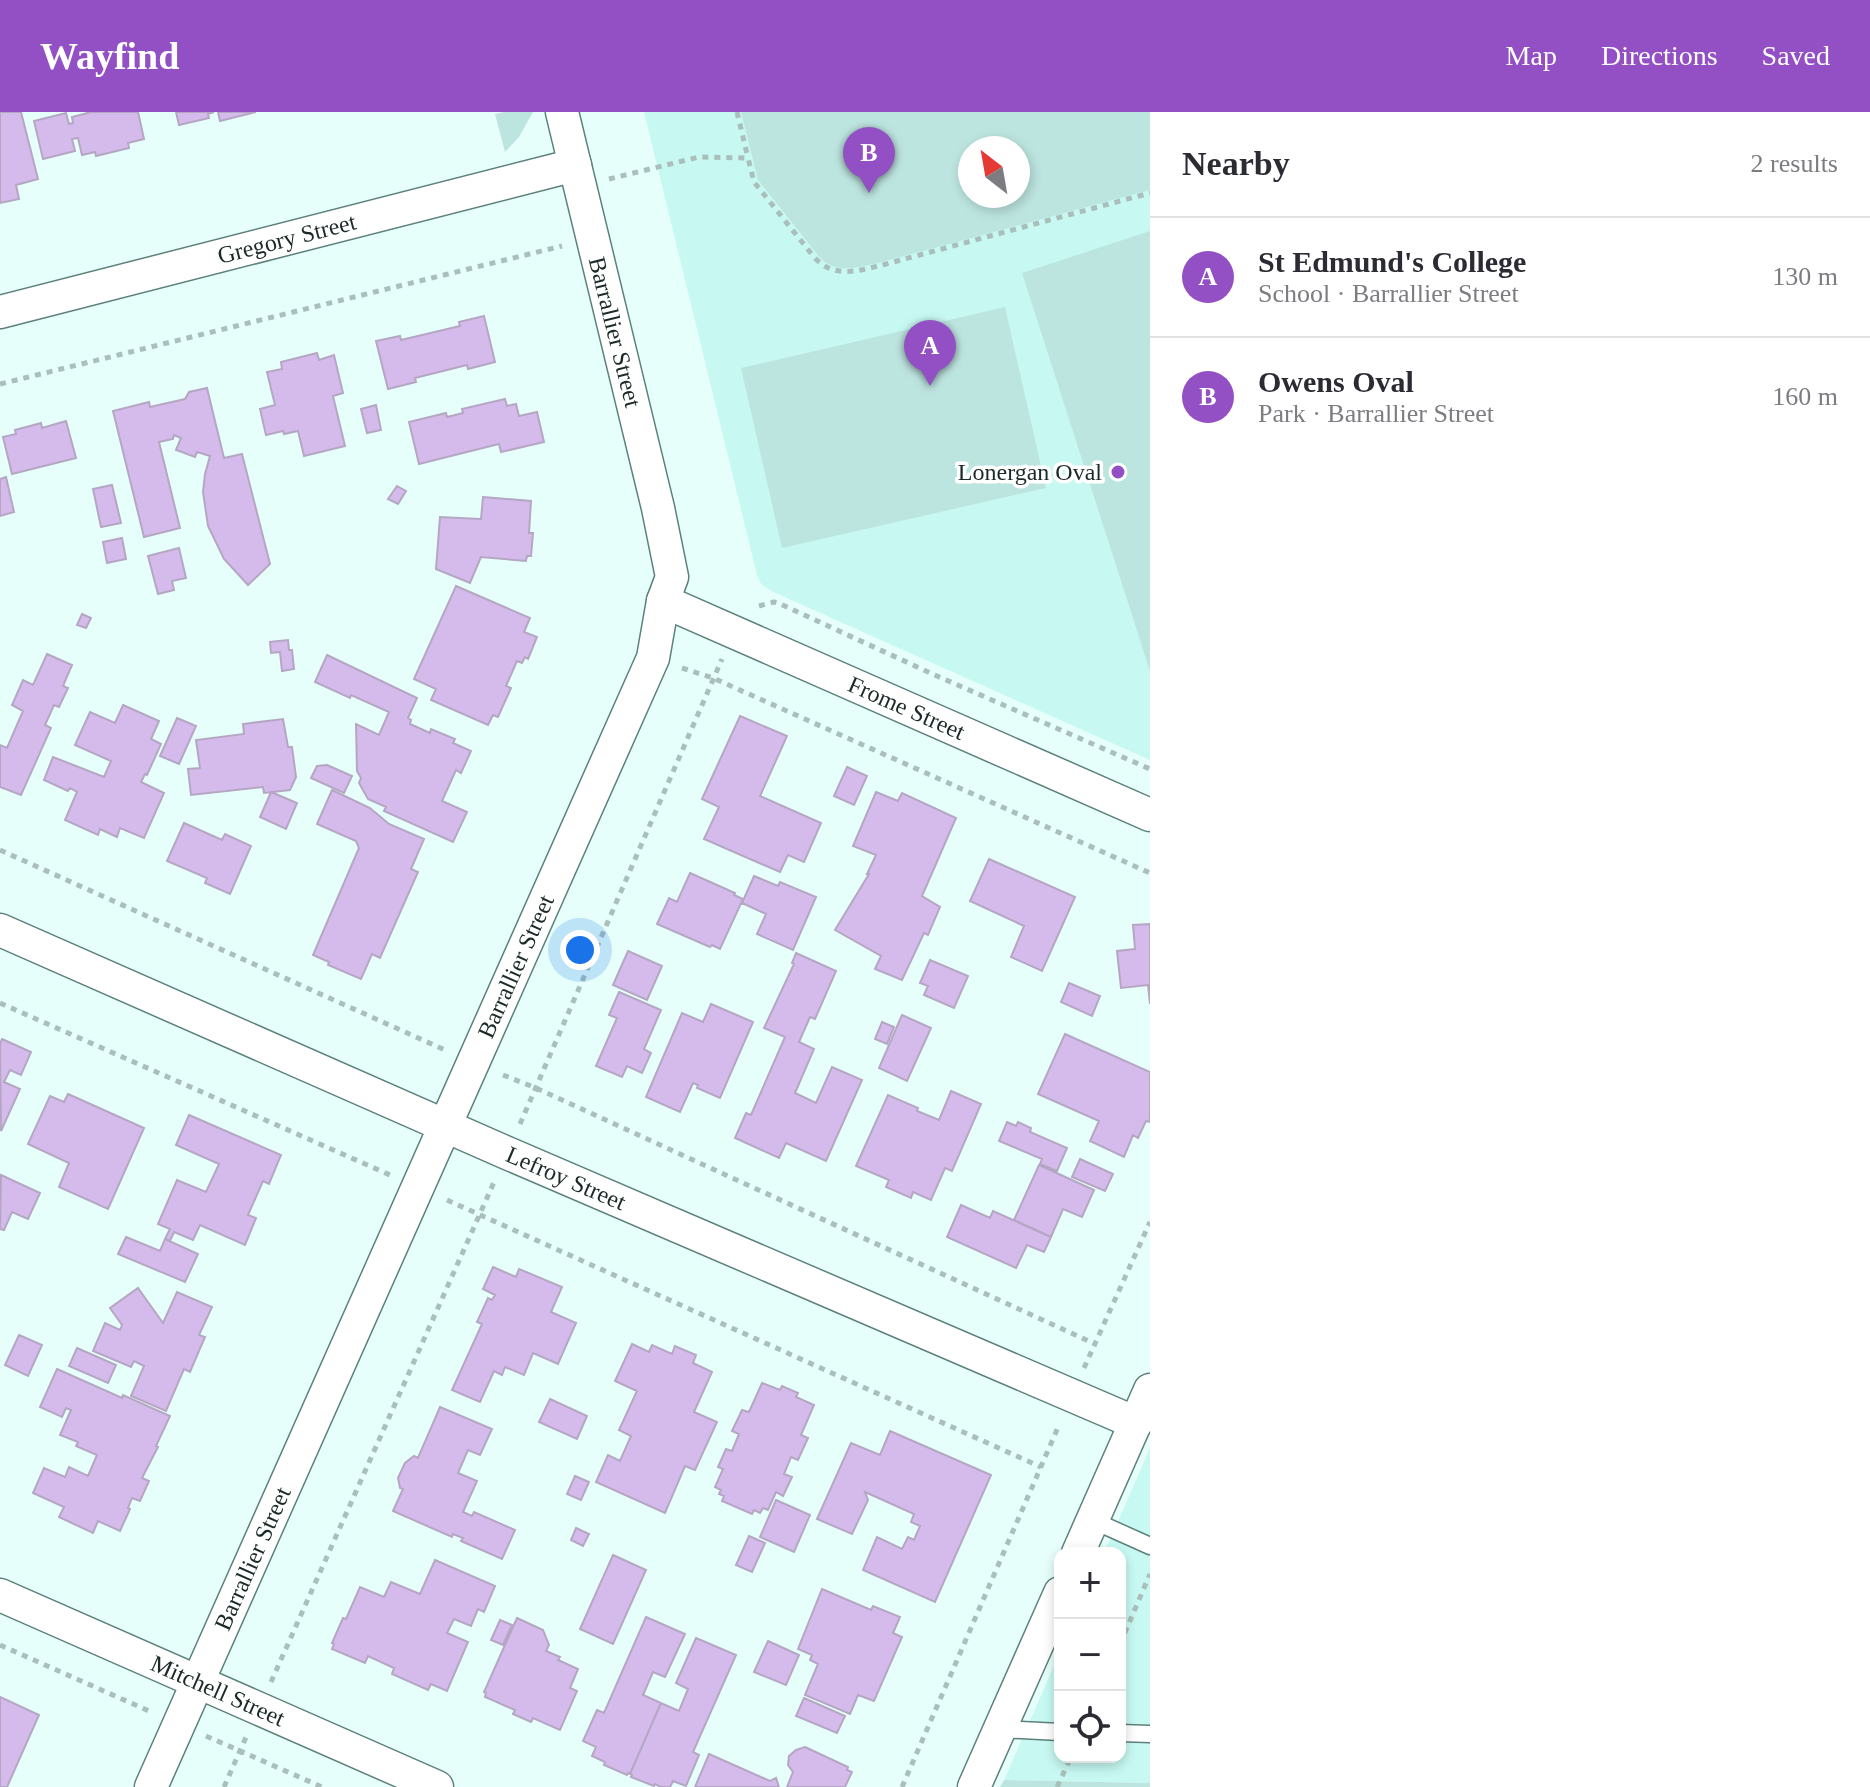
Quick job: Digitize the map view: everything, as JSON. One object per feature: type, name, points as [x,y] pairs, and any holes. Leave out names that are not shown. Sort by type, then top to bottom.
[{"type":"street","name":"Barrallier Street","points":[[151,1787],[653,658],[663,601],[672,577],[562,112]]},
{"type":"street","name":"Gregory Street","points":[[0,312],[575,165]]},
{"type":"street","name":"Frome Street","points":[[663,601],[1150,815]]},
{"type":"street","name":"Lefroy Street","points":[[0,930],[507,1153],[1136,1423]]},
{"type":"street","points":[[1081,1547],[1150,1390]]},
{"type":"street","name":"Mitchell Street","points":[[0,1595],[437,1787]]},
{"type":"street","points":[[974,1787],[1054,1607]]},
{"type":"lane","points":[[1092,1520],[1150,1546]]},
{"type":"lane","points":[[1000,1729],[1054,1732]]},
{"type":"lane","points":[[1126,1733],[1150,1734]]},
{"type":"path","points":[[737,112],[754,182],[817,261],[837,271],[855,271],[886,264],[1150,193]]},
{"type":"path","points":[[608,179],[693,158],[748,158]]},
{"type":"path","points":[[0,384],[593,239]]},
{"type":"path","points":[[758,606],[778,603],[1150,769]]},
{"type":"path","points":[[224,1787],[536,1088],[724,655]]},
{"type":"path","points":[[653,658],[713,678],[1150,873]]},
{"type":"path","points":[[0,850],[536,1088],[1095,1344]]},
{"type":"path","points":[[0,1003],[480,1213],[1041,1467]]},
{"type":"path","points":[[902,1787],[1071,1395],[1150,1222]]},
{"type":"path","points":[[1126,1630],[1150,1574]]},
{"type":"path","points":[[1057,1787],[1068,1763]]},
{"type":"shaded area","points":[[533,112],[519,137],[505,152],[495,114]]},
{"type":"shaded area","points":[[644,112],[1150,112],[1150,760],[761,584]]},
{"type":"shaded area","points":[[741,112],[1150,112],[1150,190],[878,263],[841,268],[821,259],[758,180]]},
{"type":"shaded area","name":"Lonergan Oval","points":[[1150,231],[1150,671],[1022,273]]},
{"type":"shaded area","points":[[1005,307],[1046,488],[782,548],[741,368]]},
{"type":"shaded area","points":[[1150,1448],[1150,1783],[1004,1780],[1054,1666],[1054,1763],[1126,1763],[1126,1547],[1107,1547]]},
{"type":"shaded area","points":[[1004,1780],[1150,1783],[1150,1787],[1000,1787]]},
{"type":"building","points":[[0,112],[21,112],[38,179],[16,185],[19,199],[0,203]]},
{"type":"building","points":[[87,112],[138,112],[144,139],[128,143],[129,148],[96,156],[95,152],[82,155],[78,138],[72,139],[75,151],[43,159],[34,121],[66,113],[69,124],[73,123],[72,117]]},
{"type":"building","points":[[176,112],[214,112],[208,114],[209,118],[179,125]]},
{"type":"building","points":[[218,112],[256,112],[220,121]]},
{"type":"building","points":[[484,316],[495,362],[468,369],[467,365],[415,378],[416,382],[388,389],[376,341],[400,336],[401,340],[460,326],[459,322]]},
{"type":"building","points":[[317,353],[319,360],[334,355],[343,393],[333,396],[345,446],[304,456],[298,431],[266,435],[260,409],[275,405],[267,372],[282,369],[281,362]]},
{"type":"building","points":[[207,388],[224,458],[242,454],[270,564],[248,585],[224,559],[208,526],[203,492],[210,456],[197,452],[195,457],[176,450],[181,438],[174,435],[173,439],[159,442],[180,528],[144,537],[113,411],[149,402],[150,407],[185,399],[189,392]]},
{"type":"building","points":[[505,399],[507,406],[516,404],[519,416],[537,412],[544,442],[501,452],[499,444],[419,464],[409,422],[446,413],[447,417],[463,413],[462,409]]},
{"type":"building","points":[[376,405],[381,430],[367,433],[361,409]]},
{"type":"building","points":[[66,421],[76,458],[12,474],[3,437],[16,434],[15,430],[41,423],[42,428]]},
{"type":"building","points":[[6,477],[14,512],[0,516],[0,479]]},
{"type":"building","points":[[112,485],[121,523],[101,527],[93,489]]},
{"type":"building","points":[[397,486],[406,491],[398,504],[388,499]]},
{"type":"building","points":[[483,497],[531,501],[531,556],[527,556],[526,561],[481,557],[470,583],[436,569],[440,517],[481,519]]},
{"type":"building","points":[[122,538],[126,559],[107,563],[103,542]]},
{"type":"building","points":[[179,548],[186,578],[172,581],[174,590],[158,594],[148,556]]},
{"type":"building","points":[[456,586],[530,618],[524,632],[537,637],[528,659],[525,657],[522,663],[517,661],[506,686],[511,688],[498,717],[493,715],[488,725],[431,700],[436,689],[414,679]]},
{"type":"building","points":[[82,614],[91,618],[86,628],[77,625]]},
{"type":"building","points":[[288,640],[294,669],[282,671],[280,652],[271,653],[270,642]]},
{"type":"building","points":[[47,654],[72,665],[63,686],[68,688],[59,707],[54,705],[45,725],[51,728],[21,795],[0,787],[0,745],[7,748],[23,711],[12,705],[23,680],[33,685]]},
{"type":"building","points":[[327,655],[417,698],[408,718],[410,724],[455,739],[453,743],[471,751],[461,773],[456,770],[442,801],[467,812],[453,842],[384,811],[386,807],[368,799],[359,783],[361,778],[357,771],[356,724],[379,735],[389,712],[315,682]]},
{"type":"building","points":[[123,705],[159,721],[151,739],[161,744],[141,782],[164,793],[144,838],[120,828],[117,837],[100,829],[98,835],[65,820],[77,792],[44,780],[53,757],[104,777],[111,761],[75,745],[90,712],[115,723]]},
{"type":"building","points":[[740,716],[787,736],[760,796],[821,823],[804,862],[788,855],[780,872],[704,839],[719,807],[702,799]]},
{"type":"building","points":[[177,718],[196,726],[179,764],[160,756]]},
{"type":"building","points":[[283,719],[288,747],[292,747],[296,777],[290,790],[264,793],[263,787],[191,795],[188,769],[200,768],[196,740],[244,734],[243,724]]},
{"type":"building","points":[[327,765],[352,776],[344,793],[311,778],[317,766]]},
{"type":"building","points":[[847,767],[867,776],[854,805],[834,796]]},
{"type":"building","points":[[332,790],[370,808],[389,824],[424,839],[411,869],[418,872],[380,958],[372,954],[361,979],[313,955],[359,848],[356,841],[317,824]]},
{"type":"building","points":[[271,792],[297,803],[286,829],[260,817]]},
{"type":"building","points":[[876,792],[898,801],[902,793],[956,818],[922,896],[940,907],[902,980],[875,969],[881,956],[835,930],[869,874],[876,855],[853,846]]},
{"type":"building","points":[[184,823],[222,840],[225,834],[251,846],[230,894],[205,883],[207,878],[167,861]]},
{"type":"building","points":[[989,859],[1075,897],[1042,971],[1011,957],[1024,926],[970,901]]},
{"type":"building","points":[[690,873],[743,899],[720,949],[657,924],[669,898],[677,902]]},
{"type":"building","points":[[754,876],[778,886],[780,882],[816,897],[793,950],[757,934],[766,914],[742,903]]},
{"type":"building","points":[[1150,924],[1150,1004],[1148,985],[1121,988],[1117,951],[1135,949],[1133,925]]},
{"type":"building","points":[[628,951],[662,966],[647,1000],[613,985]]},
{"type":"building","points":[[796,953],[836,971],[815,1019],[810,1017],[799,1042],[814,1049],[795,1093],[816,1103],[832,1067],[862,1080],[826,1161],[786,1143],[779,1158],[735,1138],[746,1113],[751,1115],[785,1037],[764,1028],[794,964]]},
{"type":"building","points":[[930,960],[968,976],[954,1008],[924,995],[928,986],[920,983]]},
{"type":"building","points":[[1069,983],[1100,996],[1092,1016],[1061,1002]]},
{"type":"building","points":[[619,992],[661,1010],[644,1049],[651,1053],[642,1073],[627,1066],[622,1077],[596,1066],[617,1018],[609,1015]]},
{"type":"building","points":[[711,1004],[753,1022],[720,1098],[697,1088],[698,1085],[693,1083],[680,1112],[646,1097],[682,1013],[703,1022]]},
{"type":"building","points":[[902,1015],[931,1028],[907,1081],[879,1068]]},
{"type":"building","points":[[882,1022],[894,1027],[887,1044],[875,1039]]},
{"type":"building","points":[[1065,1034],[1150,1072],[1150,1122],[1146,1121],[1138,1138],[1133,1135],[1124,1157],[1090,1141],[1099,1121],[1038,1094]]},
{"type":"building","points":[[2,1039],[31,1052],[21,1075],[10,1070],[4,1082],[20,1089],[1,1131],[0,1044]]},
{"type":"building","points":[[951,1091],[981,1104],[952,1171],[945,1168],[931,1200],[913,1192],[911,1198],[886,1187],[889,1180],[856,1166],[888,1095],[939,1120]]},
{"type":"building","points":[[68,1094],[144,1128],[108,1209],[59,1187],[69,1163],[28,1144],[50,1096],[64,1102]]},
{"type":"building","points":[[189,1115],[281,1155],[269,1184],[263,1181],[248,1215],[256,1218],[245,1245],[200,1225],[193,1240],[174,1232],[170,1241],[165,1239],[170,1229],[158,1224],[177,1180],[206,1192],[219,1164],[176,1145]]},
{"type":"building","points":[[1007,1122],[1016,1126],[1018,1122],[1031,1128],[1030,1132],[1067,1148],[1057,1171],[1040,1164],[1042,1159],[999,1141]]},
{"type":"building","points":[[1080,1159],[1113,1174],[1105,1191],[1072,1177]]},
{"type":"building","points":[[1039,1165],[1094,1190],[1082,1217],[1063,1209],[1051,1237],[1014,1220]]},
{"type":"building","points":[[1,1175],[40,1193],[28,1219],[12,1212],[4,1230],[0,1229]]},
{"type":"building","points":[[961,1205],[990,1218],[993,1211],[1051,1237],[1044,1252],[1027,1245],[1016,1268],[947,1237]]},
{"type":"building","points":[[126,1237],[160,1251],[165,1239],[198,1254],[185,1282],[118,1254]]},
{"type":"building","points":[[493,1267],[516,1277],[519,1269],[562,1287],[551,1312],[576,1323],[558,1364],[533,1353],[524,1375],[505,1367],[502,1375],[494,1371],[480,1402],[452,1390],[482,1324],[477,1322],[488,1298],[492,1300],[495,1295],[483,1289]]},
{"type":"building","points":[[138,1288],[163,1323],[177,1292],[212,1307],[199,1335],[205,1337],[190,1372],[184,1369],[166,1411],[131,1396],[144,1366],[134,1361],[131,1367],[93,1351],[105,1323],[120,1330],[122,1325],[110,1308]]},
{"type":"building","points":[[19,1335],[42,1345],[28,1376],[5,1365]]},
{"type":"building","points":[[632,1344],[649,1352],[652,1345],[672,1354],[675,1346],[696,1355],[693,1363],[712,1372],[694,1412],[717,1422],[695,1470],[685,1466],[665,1513],[596,1482],[608,1455],[620,1461],[631,1436],[619,1430],[637,1391],[615,1381]]},
{"type":"building","points":[[77,1348],[116,1365],[108,1383],[69,1366]]},
{"type":"building","points":[[57,1369],[170,1416],[142,1478],[149,1481],[140,1501],[132,1498],[120,1531],[98,1521],[93,1533],[59,1517],[64,1507],[33,1493],[44,1468],[65,1477],[69,1467],[88,1476],[97,1455],[76,1446],[78,1442],[60,1435],[71,1410],[66,1408],[62,1417],[40,1407]]},
{"type":"building","points":[[762,1383],[780,1390],[782,1386],[814,1405],[801,1435],[808,1438],[798,1460],[791,1457],[784,1474],[792,1477],[783,1496],[776,1492],[768,1510],[763,1508],[760,1513],[754,1510],[752,1514],[722,1501],[724,1496],[719,1494],[721,1490],[715,1487],[723,1469],[718,1467],[726,1449],[732,1451],[739,1434],[732,1431],[742,1410],[749,1412]]},
{"type":"building","points":[[550,1399],[587,1416],[577,1439],[539,1422]]},
{"type":"building","points":[[440,1407],[492,1429],[480,1455],[468,1450],[458,1473],[477,1481],[463,1512],[472,1516],[474,1512],[515,1530],[502,1559],[461,1541],[463,1538],[453,1534],[452,1537],[393,1511],[403,1489],[398,1478],[405,1463],[414,1456],[418,1458]]},
{"type":"building","points":[[890,1431],[991,1475],[935,1602],[863,1570],[877,1537],[902,1549],[908,1537],[914,1540],[920,1526],[911,1522],[914,1514],[865,1492],[868,1500],[852,1534],[817,1519],[851,1443],[880,1455]]},
{"type":"building","points":[[575,1476],[589,1482],[581,1500],[567,1494]]},
{"type":"building","points":[[776,1500],[810,1515],[794,1552],[760,1537]]},
{"type":"building","points":[[576,1528],[589,1534],[583,1546],[571,1540]]},
{"type":"building","points":[[749,1536],[765,1543],[752,1572],[736,1565]]},
{"type":"building","points":[[613,1555],[646,1570],[613,1644],[580,1629]]},
{"type":"building","points":[[435,1560],[495,1586],[484,1612],[478,1609],[471,1626],[454,1619],[447,1633],[468,1642],[447,1691],[431,1684],[428,1690],[392,1674],[394,1668],[368,1656],[365,1663],[332,1649],[343,1618],[346,1619],[360,1587],[384,1597],[391,1582],[420,1594]]},
{"type":"building","points":[[822,1589],[871,1610],[873,1606],[900,1617],[893,1633],[902,1637],[874,1701],[858,1695],[850,1714],[805,1695],[818,1664],[810,1660],[812,1655],[798,1649]]},
{"type":"building","points":[[646,1617],[685,1634],[665,1677],[653,1672],[643,1695],[661,1703],[627,1775],[592,1756],[596,1747],[583,1741],[597,1710],[604,1713]]},
{"type":"building","points":[[517,1618],[543,1630],[549,1645],[546,1651],[578,1669],[570,1688],[577,1691],[560,1730],[533,1718],[531,1722],[513,1714],[515,1710],[485,1697],[484,1692]]},
{"type":"building","points":[[500,1620],[512,1625],[503,1645],[491,1640]]},
{"type":"building","points":[[696,1638],[736,1655],[693,1752],[699,1755],[686,1786],[673,1781],[670,1787],[654,1786],[630,1774],[661,1703],[679,1711],[688,1689],[676,1683]]},
{"type":"building","points":[[768,1641],[799,1655],[786,1685],[754,1672]]},
{"type":"building","points":[[0,1697],[39,1715],[7,1787],[0,1787]]},
{"type":"building","points":[[804,1698],[845,1716],[837,1733],[796,1716]]},
{"type":"building","points":[[805,1747],[848,1767],[847,1770],[852,1772],[845,1787],[787,1787],[793,1772],[788,1765],[789,1756]]},
{"type":"building","points":[[709,1754],[770,1781],[776,1778],[779,1787],[695,1787]]},
{"type":"place","name":"Owens Oval","points":[[869,193]]},
{"type":"place","name":"St Edmund's College","points":[[930,386]]},
{"type":"place","name":"Lonergan Oval","points":[[1118,472]]}]
